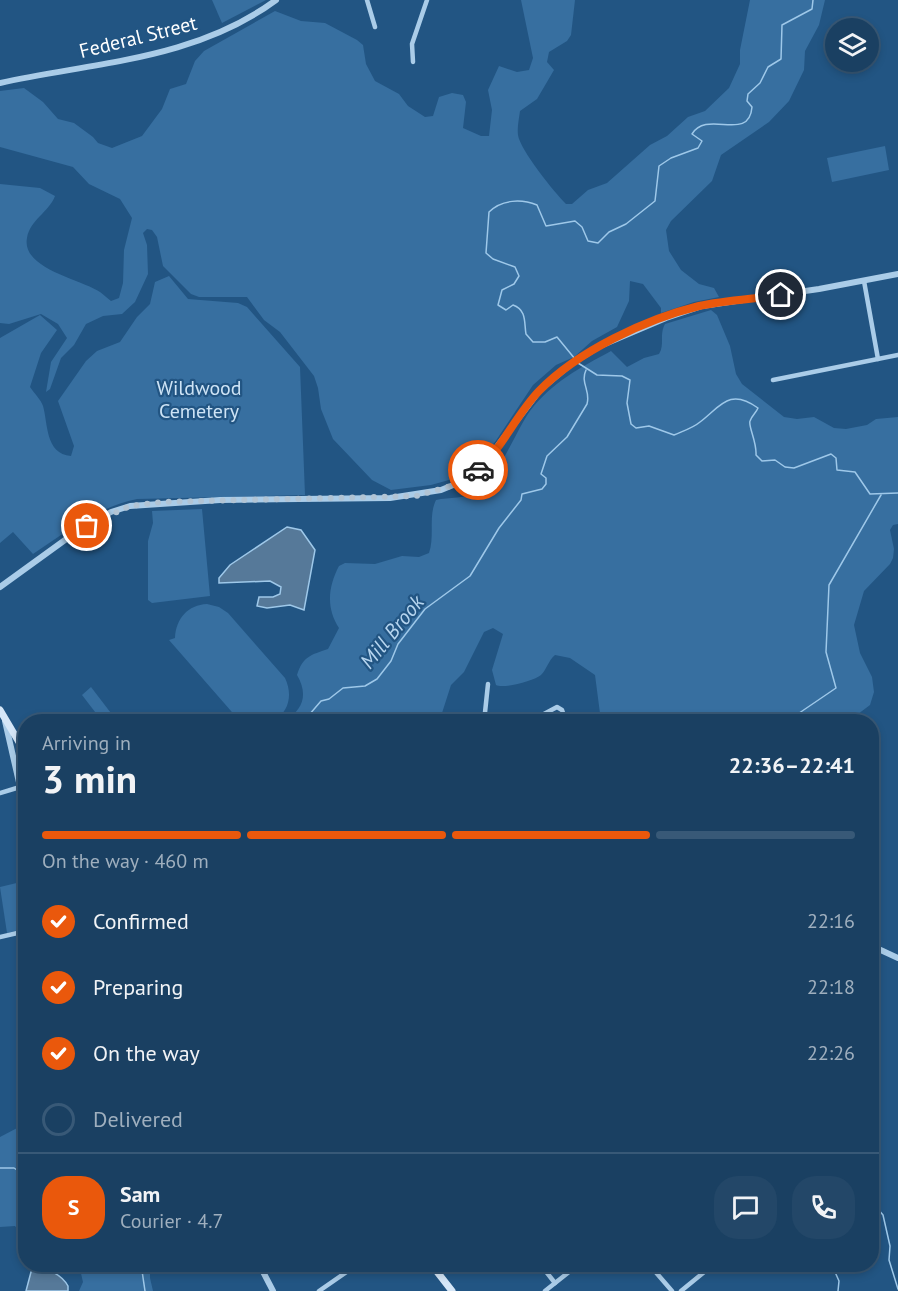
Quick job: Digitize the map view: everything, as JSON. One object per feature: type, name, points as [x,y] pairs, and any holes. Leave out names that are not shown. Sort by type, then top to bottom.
[{"type":"main road","points":[[0,711],[18,741]]},
{"type":"main road","points":[[440,1272],[452,1291]]},
{"type":"street","name":"Federal Street","points":[[0,82],[104,66],[190,45],[228,28],[276,0]]},
{"type":"street","points":[[367,0],[375,27]]},
{"type":"street","points":[[413,62],[412,44],[428,0]]},
{"type":"street","points":[[0,587],[76,532],[111,512],[130,506],[220,500],[390,498],[425,494],[451,486],[472,475],[488,461],[534,397],[571,364],[646,326],[693,308],[898,274]]},
{"type":"street","points":[[864,281],[878,359]]},
{"type":"street","points":[[773,380],[898,355]]},
{"type":"street","points":[[485,714],[488,684]]},
{"type":"street","points":[[544,714],[557,707],[564,714]]},
{"type":"street","points":[[5,721],[18,778]]},
{"type":"street","points":[[0,793],[18,788]]},
{"type":"street","points":[[0,937],[18,934]]},
{"type":"street","points":[[879,949],[898,958]]},
{"type":"street","points":[[263,1272],[273,1291]]},
{"type":"street","points":[[319,1291],[346,1272]]},
{"type":"street","points":[[546,1272],[555,1283]]},
{"type":"street","points":[[545,1291],[569,1272]]},
{"type":"street","points":[[655,1272],[672,1291]]},
{"type":"street","points":[[681,1291],[704,1272]]},
{"type":"green space","points":[[212,0],[266,0],[222,23]]},
{"type":"green space","points":[[521,0],[575,0],[571,35],[567,41],[549,52],[547,62],[554,70],[537,99],[520,111],[518,129],[520,142],[539,171],[566,204],[572,204],[588,190],[607,183],[650,145],[667,136],[688,117],[705,111],[729,88],[740,64],[740,50],[750,0],[825,0],[819,25],[805,51],[804,70],[789,101],[769,122],[721,155],[712,181],[671,221],[666,230],[669,251],[681,270],[699,284],[714,288],[719,297],[694,302],[661,313],[661,308],[643,284],[630,281],[629,301],[617,327],[592,341],[574,357],[556,365],[533,385],[495,442],[472,467],[449,480],[431,485],[391,490],[372,480],[333,439],[321,409],[314,376],[280,332],[264,320],[247,297],[199,297],[191,294],[163,266],[157,237],[152,230],[147,229],[143,233],[147,245],[148,274],[135,302],[122,314],[103,316],[86,324],[74,345],[61,358],[50,389],[46,392],[51,362],[67,338],[58,324],[41,314],[9,324],[0,323],[0,184],[40,188],[55,196],[49,207],[32,226],[27,238],[28,249],[33,258],[43,266],[100,292],[111,301],[119,298],[123,283],[124,250],[132,218],[120,199],[89,184],[73,167],[0,147],[0,91],[24,88],[43,102],[58,119],[74,123],[98,143],[112,148],[142,136],[162,109],[170,89],[186,84],[195,61],[204,51],[275,11],[301,21],[325,23],[357,40],[363,45],[366,64],[375,81],[399,94],[408,106],[425,117],[433,116],[439,97],[452,93],[463,95],[466,102],[463,128],[481,136],[489,136],[492,110],[488,90],[499,66],[517,72],[529,70],[533,58]]},
{"type":"green space","points":[[885,146],[889,170],[832,182],[827,158]]},
{"type":"green space","name":"Wildwood Cemetery","points":[[169,276],[188,299],[238,303],[247,307],[300,367],[305,495],[137,499],[96,514],[33,554],[13,532],[0,543],[0,338],[40,315],[57,330],[41,353],[30,387],[43,406],[52,444],[56,450],[71,456],[74,446],[58,401],[86,361],[97,351],[120,342],[137,317],[150,304],[155,282]]},
{"type":"green space","points":[[711,310],[717,315],[730,346],[736,374],[742,384],[784,417],[797,419],[814,417],[834,428],[846,429],[867,425],[876,419],[898,417],[898,524],[893,525],[890,530],[894,549],[893,558],[864,591],[854,625],[860,653],[872,677],[874,692],[870,705],[858,714],[600,714],[595,675],[570,658],[555,655],[541,675],[526,682],[496,685],[492,670],[503,634],[493,628],[484,632],[464,672],[451,685],[441,714],[293,714],[302,701],[302,689],[297,675],[302,664],[312,655],[328,649],[339,628],[332,613],[330,597],[339,566],[345,563],[375,564],[402,556],[419,557],[429,553],[432,540],[432,513],[436,500],[468,496],[485,485],[499,466],[530,411],[567,376],[611,351],[627,367],[644,358],[659,354],[665,324]]},
{"type":"green space","points":[[202,509],[210,596],[152,603],[148,600],[148,541],[153,523],[152,511]]},
{"type":"green space","points":[[200,605],[219,607],[228,613],[285,678],[289,696],[281,714],[234,714],[169,640],[175,638],[178,624],[184,614]]},
{"type":"green space","points":[[91,687],[112,714],[97,714],[82,695]]},
{"type":"green space","points":[[18,883],[18,931],[7,933],[0,887]]},
{"type":"green space","points":[[18,1128],[18,1230],[15,1226],[0,1227],[0,1137]]},
{"type":"green space","points":[[81,1272],[150,1272],[153,1291],[79,1291],[83,1282]]},
{"type":"shaded area","points":[[287,527],[301,530],[315,550],[304,610],[290,605],[267,608],[257,606],[259,597],[273,597],[280,594],[281,587],[270,581],[219,583],[219,578],[230,565]]},
{"type":"shaded area","points":[[31,1272],[52,1272],[68,1286],[68,1291],[26,1291]]},
{"type":"waterway","points":[[575,359],[557,337],[545,342],[533,342],[526,334],[521,310],[513,305],[506,310],[498,305],[502,290],[514,284],[519,276],[515,267],[493,259],[486,253],[489,212],[506,202],[531,203],[537,205],[546,226],[575,221],[582,227],[588,241],[598,243],[609,232],[626,224],[655,201],[659,166],[671,158],[698,148],[702,141],[692,134],[699,127],[707,124],[736,125],[743,123],[749,117],[752,107],[747,101],[748,94],[760,83],[768,67],[781,59],[782,25],[812,9],[813,0]]},
{"type":"waterway","points":[[578,363],[597,375],[622,376],[630,380],[627,403],[631,424],[636,428],[649,426],[674,435],[691,428],[726,401],[740,399],[758,408],[750,423],[756,455],[762,461],[775,460],[785,467],[794,468],[831,454],[836,458],[837,470],[855,472],[870,494],[898,493]]},
{"type":"waterway","name":"Mill Brook","points":[[310,714],[321,701],[329,699],[343,688],[365,686],[377,679],[391,661],[398,644],[425,609],[470,576],[499,528],[521,500],[522,494],[542,489],[546,484],[546,478],[541,474],[547,456],[567,437],[587,404],[588,395],[584,379],[586,370]]},
{"type":"waterway","name":"Mill Brook","points":[[798,714],[836,688],[826,652],[829,585],[881,495]]},
{"type":"waterway","points":[[0,1168],[14,1168],[18,1171]]},
{"type":"waterway","name":"Mill Brook","points":[[879,1210],[883,1215],[890,1246],[889,1260],[898,1289]]},
{"type":"waterway","name":"Mill Brook","points":[[142,1272],[145,1291]]},
{"type":"waterway","points":[[835,1272],[839,1281],[838,1291]]},
{"type":"way so far","points":[[87,526],[111,512],[130,506],[162,502],[416,496],[451,486],[478,470]]},
{"type":"route","points":[[478,470],[492,456],[524,409],[547,383],[581,357],[600,346],[684,311],[702,306],[781,295]]}]
